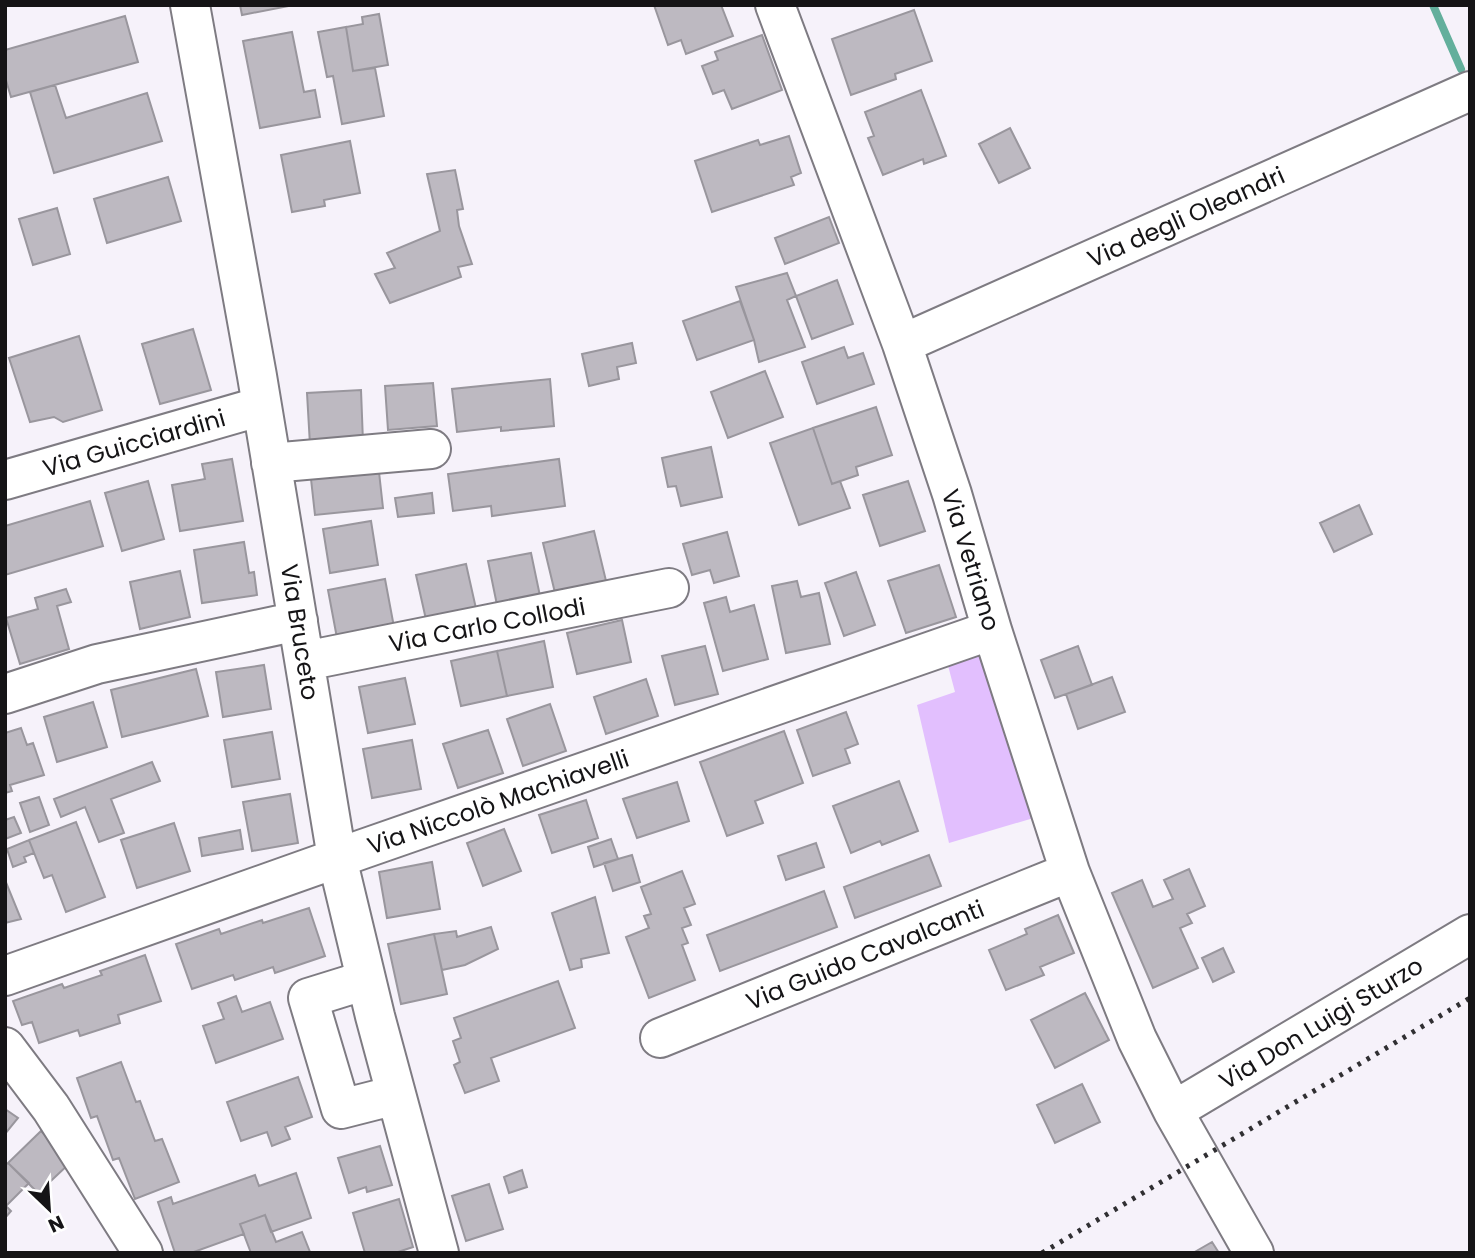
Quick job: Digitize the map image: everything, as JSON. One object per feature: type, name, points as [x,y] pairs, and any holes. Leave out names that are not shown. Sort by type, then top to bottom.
[{"type":"street","name":"Via Bruceto","points":[[190,5],[262,406],[337,858],[366,980],[439,1253]]},
{"type":"street","name":"Via Vetriano","points":[[775,5],[902,344],[952,494],[992,630],[1070,872],[1137,1039],[1173,1111],[1254,1253]]},
{"type":"street","name":"Via degli Oleandri","points":[[902,344],[1470,91]]},
{"type":"street","name":"Via Guicciardini","points":[[5,480],[262,406]]},
{"type":"street","points":[[271,463],[431,449]]},
{"type":"street","name":"Via Carlo Collodi","points":[[305,662],[669,588]]},
{"type":"street","points":[[5,694],[97,664],[298,621]]},
{"type":"street","name":"Via Niccolò Machiavelli","points":[[5,976],[992,630]]},
{"type":"street","name":"Via Guido Cavalcanti","points":[[660,1038],[1070,872]]},
{"type":"street","name":"Via Don Luigi Sturzo","points":[[1173,1111],[1470,934]]},
{"type":"street","points":[[366,980],[308,998],[341,1109],[396,1095]]},
{"type":"street","points":[[5,1047],[51,1108],[143,1253]]},
{"type":"shaded area","points":[[981,649],[1047,814],[949,843],[917,705],[955,692],[946,658]]},
{"type":"building","points":[[240,5],[289,5],[289,6],[242,15]]},
{"type":"building","points":[[654,5],[721,5],[733,36],[686,54],[681,40],[668,45]]},
{"type":"building","points":[[914,10],[932,61],[895,74],[896,79],[851,95],[832,39]]},
{"type":"building","points":[[379,14],[388,65],[353,71],[346,27],[363,24],[362,17]]},
{"type":"building","points":[[125,16],[138,62],[11,97],[5,77],[5,50]]},
{"type":"building","points":[[346,27],[353,71],[375,68],[384,116],[342,124],[333,76],[327,77],[318,32]]},
{"type":"building","points":[[292,32],[304,92],[315,90],[320,117],[260,128],[243,41]]},
{"type":"building","points":[[762,35],[782,90],[732,109],[724,90],[713,94],[702,66],[718,60],[715,52]]},
{"type":"building","points":[[55,85],[66,118],[147,93],[162,141],[54,173],[30,92]]},
{"type":"building","points":[[921,90],[946,156],[924,164],[923,159],[883,175],[868,138],[874,136],[865,112]]},
{"type":"building","points":[[1010,128],[1030,168],[999,183],[979,144]]},
{"type":"building","points":[[789,136],[801,173],[791,177],[794,185],[712,212],[695,161],[758,140],[760,145]]},
{"type":"building","points":[[350,141],[360,193],[324,200],[325,206],[292,212],[281,155]]},
{"type":"building","points":[[455,170],[463,209],[457,210],[459,226],[472,264],[458,267],[461,277],[390,303],[375,274],[395,268],[387,253],[440,231],[427,174]]},
{"type":"building","points":[[168,177],[181,221],[107,243],[94,199]]},
{"type":"building","points":[[57,208],[70,254],[33,265],[19,219]]},
{"type":"building","points":[[829,217],[839,243],[785,264],[775,238]]},
{"type":"building","points":[[787,273],[796,296],[787,300],[805,347],[759,362],[736,287]]},
{"type":"building","points":[[837,280],[853,324],[812,339],[796,296]]},
{"type":"building","points":[[740,301],[754,340],[697,360],[683,321]]},
{"type":"building","points":[[193,329],[211,390],[160,404],[142,344]]},
{"type":"building","points":[[79,336],[102,410],[63,422],[54,417],[30,422],[9,358]]},
{"type":"building","points":[[632,343],[636,363],[617,367],[619,379],[589,386],[582,354]]},
{"type":"building","points":[[844,347],[848,358],[863,353],[874,384],[817,404],[802,362]]},
{"type":"building","points":[[765,371],[783,417],[728,438],[711,392]]},
{"type":"building","points":[[550,379],[554,426],[501,431],[501,427],[457,432],[452,389]]},
{"type":"building","points":[[433,383],[437,426],[388,430],[385,386]]},
{"type":"building","points":[[361,390],[363,442],[310,445],[307,393]]},
{"type":"building","points":[[876,407],[892,455],[856,467],[858,475],[832,484],[813,428]]},
{"type":"building","points":[[813,428],[832,484],[840,481],[850,508],[799,525],[770,443]]},
{"type":"building","points":[[711,447],[722,497],[681,506],[676,486],[668,487],[662,458]]},
{"type":"building","points":[[232,459],[243,521],[180,531],[172,485],[205,479],[202,464]]},
{"type":"building","points":[[559,459],[565,506],[492,516],[491,506],[453,511],[448,474]]},
{"type":"building","points":[[379,472],[383,508],[315,515],[311,479]]},
{"type":"building","points":[[148,481],[164,539],[122,551],[105,493]]},
{"type":"building","points":[[908,481],[925,531],[880,546],[863,495]]},
{"type":"building","points":[[432,493],[434,513],[398,517],[395,498]]},
{"type":"building","points":[[90,501],[103,546],[5,575],[5,526]]},
{"type":"building","points":[[1359,505],[1372,534],[1334,552],[1320,523]]},
{"type":"building","points":[[371,521],[378,565],[330,573],[323,529]]},
{"type":"building","points":[[594,531],[607,585],[556,597],[543,543]]},
{"type":"building","points":[[727,532],[739,576],[714,583],[710,570],[692,575],[683,544]]},
{"type":"building","points":[[244,542],[249,573],[254,572],[257,595],[202,603],[194,550]]},
{"type":"building","points":[[531,553],[540,596],[497,605],[488,561]]},
{"type":"building","points":[[466,564],[477,613],[427,624],[416,575]]},
{"type":"building","points":[[939,565],[956,617],[906,633],[888,581]]},
{"type":"building","points":[[180,571],[190,617],[140,629],[130,582]]},
{"type":"building","points":[[856,572],[875,625],[844,636],[825,583]]},
{"type":"building","points":[[385,579],[394,627],[337,638],[328,590]]},
{"type":"building","points":[[797,581],[801,597],[819,593],[830,644],[786,653],[772,586]]},
{"type":"building","points":[[66,589],[71,602],[57,606],[69,649],[20,664],[6,618],[38,609],[35,598]]},
{"type":"building","points":[[726,597],[730,612],[754,605],[768,659],[723,671],[704,603]]},
{"type":"building","points":[[622,620],[631,662],[577,674],[567,633]]},
{"type":"building","points":[[544,641],[553,687],[507,696],[497,651]]},
{"type":"building","points":[[705,646],[718,694],[675,705],[662,656]]},
{"type":"building","points":[[1078,646],[1092,685],[1055,698],[1041,660]]},
{"type":"building","points":[[497,651],[507,696],[461,706],[451,661]]},
{"type":"building","points":[[264,665],[271,709],[223,717],[216,672]]},
{"type":"building","points":[[196,669],[208,716],[122,737],[111,690]]},
{"type":"building","points":[[1112,677],[1125,712],[1078,729],[1066,694]]},
{"type":"building","points":[[405,678],[415,724],[368,733],[359,687]]},
{"type":"building","points":[[646,679],[658,716],[606,734],[594,697]]},
{"type":"building","points":[[93,702],[107,747],[57,762],[44,717]]},
{"type":"building","points":[[550,704],[566,751],[523,766],[507,719]]},
{"type":"building","points":[[846,712],[858,744],[845,749],[850,763],[813,776],[797,730]]},
{"type":"building","points":[[21,728],[27,745],[33,743],[44,775],[10,785],[12,791],[5,793],[5,733]]},
{"type":"building","points":[[488,730],[503,773],[458,788],[443,744]]},
{"type":"building","points":[[784,731],[803,783],[755,801],[763,823],[727,836],[700,762]]},
{"type":"building","points":[[272,732],[280,779],[232,787],[224,740]]},
{"type":"building","points":[[412,740],[421,789],[372,798],[363,749]]},
{"type":"building","points":[[152,762],[160,781],[111,799],[124,833],[99,842],[85,807],[61,817],[54,799]]},
{"type":"building","points":[[899,781],[918,831],[882,845],[880,841],[851,853],[833,806]]},
{"type":"building","points":[[677,782],[689,821],[637,838],[623,799]]},
{"type":"building","points":[[290,794],[298,843],[252,851],[243,802]]},
{"type":"building","points":[[39,797],[49,825],[30,832],[20,803]]},
{"type":"building","points":[[586,800],[598,838],[552,853],[539,815]]},
{"type":"building","points":[[14,817],[21,833],[5,839],[5,820]]},
{"type":"building","points":[[76,822],[105,897],[66,912],[52,875],[44,878],[29,840]]},
{"type":"building","points":[[174,823],[190,871],[137,888],[121,840]]},
{"type":"building","points":[[504,829],[521,871],[483,886],[467,843]]},
{"type":"building","points":[[240,830],[243,849],[202,856],[199,838]]},
{"type":"building","points":[[611,839],[618,859],[594,867],[588,847]]},
{"type":"building","points":[[29,840],[34,853],[24,857],[26,862],[13,867],[7,849]]},
{"type":"building","points":[[816,843],[824,867],[786,880],[778,856]]},
{"type":"building","points":[[632,855],[640,882],[613,891],[604,863]]},
{"type":"building","points":[[929,855],[941,886],[855,918],[844,887]]},
{"type":"building","points":[[432,862],[440,909],[387,918],[379,872]]},
{"type":"building","points":[[1189,869],[1205,906],[1187,914],[1192,923],[1180,928],[1198,968],[1153,988],[1112,893],[1142,880],[1153,907],[1173,899],[1164,880]]},
{"type":"building","points":[[682,871],[695,904],[684,908],[691,925],[682,928],[688,943],[682,945],[695,980],[649,998],[626,937],[649,928],[644,916],[651,914],[641,887]]},
{"type":"building","points":[[5,880],[21,919],[5,923]]},
{"type":"building","points":[[824,891],[837,927],[720,971],[707,935]]},
{"type":"building","points":[[595,897],[609,953],[581,959],[582,967],[570,970],[552,913]]},
{"type":"building","points":[[309,908],[325,956],[275,973],[273,967],[235,980],[233,975],[192,989],[176,944],[219,929],[221,934]]},
{"type":"building","points":[[1058,915],[1074,953],[1040,967],[1044,975],[1006,990],[989,950],[1027,934],[1025,929]]},
{"type":"building","points":[[491,927],[498,949],[465,965],[442,970],[434,934],[456,931],[457,937]]},
{"type":"building","points":[[434,934],[447,994],[401,1004],[388,944]]},
{"type":"building","points":[[1223,948],[1234,972],[1213,982],[1202,958]]},
{"type":"building","points":[[145,955],[161,1001],[118,1015],[120,1023],[80,1036],[78,1030],[39,1043],[32,1022],[22,1025],[13,1001],[62,984],[64,988],[102,975],[100,971]]},
{"type":"building","points":[[558,981],[575,1028],[491,1058],[499,1081],[465,1093],[454,1065],[460,1062],[453,1041],[461,1038],[454,1018]]},
{"type":"building","points":[[1085,993],[1109,1040],[1055,1068],[1031,1020]]},
{"type":"building","points":[[236,996],[242,1012],[270,1002],[283,1039],[216,1063],[203,1026],[224,1019],[218,1003]]},
{"type":"building","points":[[121,1062],[136,1102],[140,1101],[155,1141],[162,1139],[179,1182],[135,1199],[119,1158],[113,1160],[97,1116],[91,1118],[77,1078]]},
{"type":"building","points":[[298,1077],[312,1117],[285,1127],[290,1139],[272,1146],[267,1132],[241,1141],[227,1102]]},
{"type":"building","points":[[1082,1084],[1100,1122],[1055,1143],[1037,1105]]},
{"type":"building","points":[[5,1109],[18,1118],[5,1134]]},
{"type":"building","points":[[41,1131],[71,1162],[38,1193],[8,1163]]},
{"type":"building","points":[[380,1146],[392,1185],[367,1192],[366,1187],[349,1193],[338,1158]]},
{"type":"building","points":[[8,1163],[29,1183],[6,1206],[11,1211],[5,1218],[5,1165]]},
{"type":"building","points":[[522,1170],[527,1187],[509,1193],[504,1177]]},
{"type":"building","points":[[296,1173],[311,1218],[271,1232],[265,1215],[240,1224],[244,1234],[191,1253],[175,1253],[158,1202],[171,1197],[173,1204],[255,1175],[259,1186]]},
{"type":"building","points":[[489,1184],[503,1229],[466,1241],[452,1196]]},
{"type":"building","points":[[399,1199],[413,1247],[395,1253],[365,1253],[353,1213]]},
{"type":"building","points":[[265,1215],[276,1242],[302,1232],[310,1252],[251,1253],[240,1224]]},
{"type":"building","points":[[1212,1242],[1219,1253],[1193,1253]]},
{"type":"waterway","points":[[1433,5],[1461,69]]},
{"type":"railway","points":[[1042,1253],[1470,998]]}]
